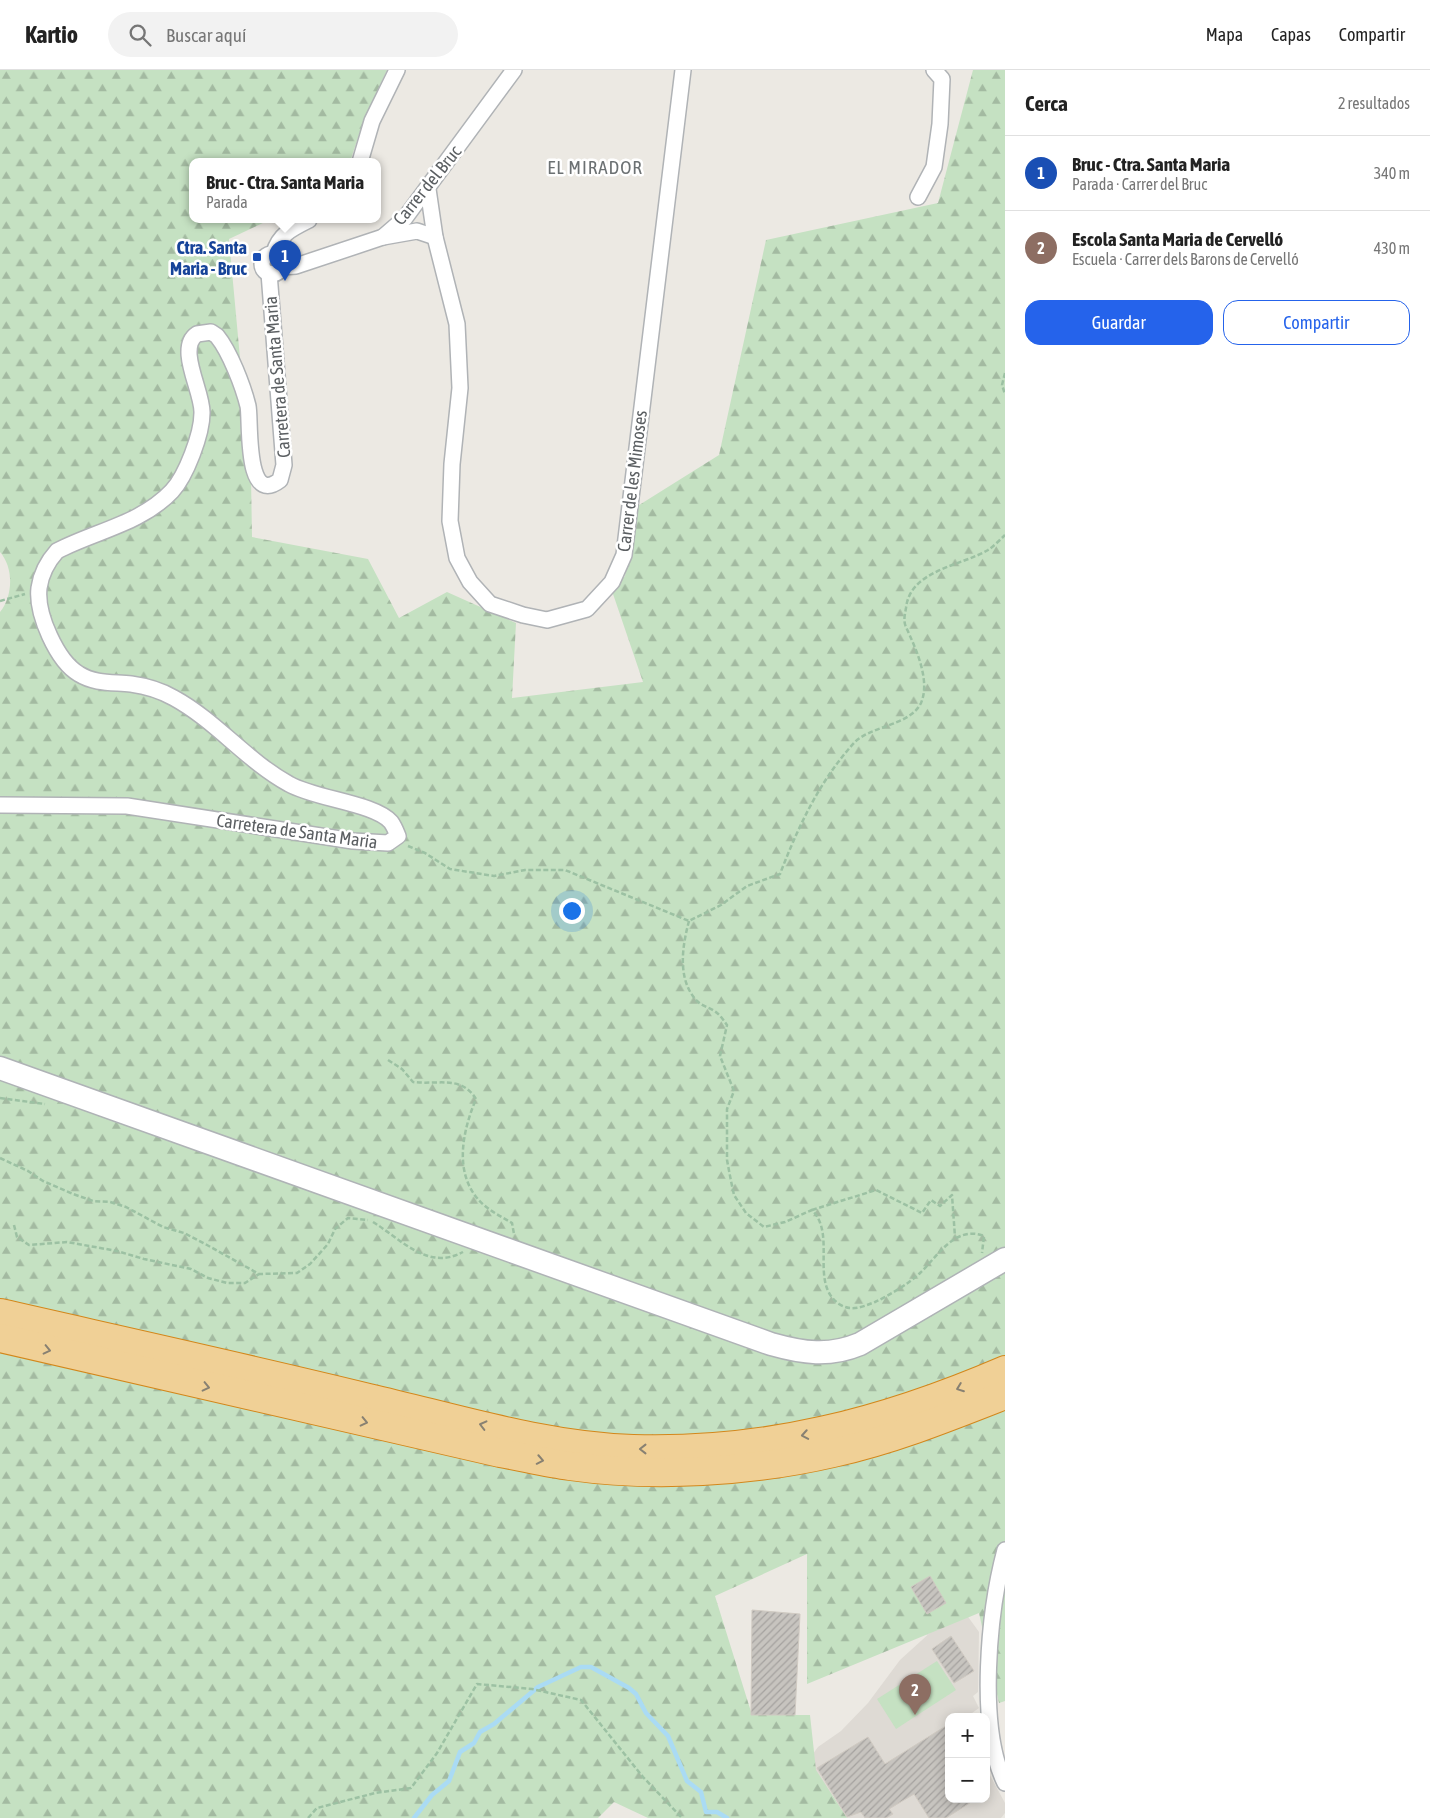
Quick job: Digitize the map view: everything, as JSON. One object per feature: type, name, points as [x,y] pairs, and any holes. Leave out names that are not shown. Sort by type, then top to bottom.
[{"type":"highway","points":[[0,1313],[230,1364],[499,1430],[568,1443],[632,1449],[699,1448],[772,1441],[832,1431],[909,1408],[1005,1370]]},
{"type":"highway","points":[[0,1338],[500,1453],[572,1466],[638,1471],[700,1472],[775,1464],[834,1453],[918,1429],[1005,1395]]},
{"type":"street","points":[[361,158],[372,121],[397,70]]},
{"type":"street","name":"Carrer del Bruc","points":[[275,270],[296,266],[383,237],[405,218],[428,189],[514,70]]},
{"type":"street","name":"Carrer de les Mimoses","points":[[428,189],[435,237],[457,324],[460,388],[452,464],[450,521],[457,558],[470,582],[490,604],[547,620],[587,609],[612,582],[624,555],[683,70]]},
{"type":"street","points":[[918,197],[934,167],[940,124],[942,73]]},
{"type":"street","points":[[275,270],[280,257],[274,253],[276,246],[284,234],[304,223]]},
{"type":"street","points":[[383,237],[417,231],[435,237]]},
{"type":"street","name":"Carretera de Santa Maria","points":[[0,805],[127,806],[353,841],[388,843],[398,836],[390,822],[374,811],[311,794],[288,784],[206,718],[174,698],[156,689],[132,684],[104,682],[79,674],[68,665],[52,640],[41,610],[39,589],[49,560],[57,551],[124,524],[159,503],[181,480],[196,441],[202,414],[189,354],[190,342],[197,334],[211,332],[220,340],[242,386],[249,412],[251,465],[256,475],[259,480],[270,485],[280,480],[284,465],[275,270]]},
{"type":"street","points":[[0,1068],[771,1344],[804,1352],[820,1354],[846,1350],[874,1338],[1005,1259]]},
{"type":"street","points":[[1005,1550],[992,1617],[988,1672],[993,1739],[997,1762],[1005,1783]]},
{"type":"path","points":[[1005,373],[1002,385],[1005,394]]},
{"type":"path","points":[[955,1237],[952,1195],[940,1206],[932,1200],[922,1213],[876,1190],[812,1210],[785,1222],[764,1227],[746,1213],[734,1195],[727,1144],[726,1109],[734,1091],[720,1056],[727,1025],[717,1012],[698,1003],[690,991],[684,976],[684,939],[689,921],[721,905],[747,886],[780,874],[802,819],[855,741],[914,711],[921,702],[924,686],[914,644],[904,624],[907,600],[923,580],[948,566],[988,550],[1005,535]]},
{"type":"path","points":[[0,601],[39,589]]},
{"type":"path","points":[[392,841],[424,853],[450,869],[494,876],[525,870],[565,870],[689,921]]},
{"type":"path","points":[[388,1060],[402,1069],[413,1082],[433,1084],[450,1082],[469,1088],[476,1099],[463,1145],[463,1163],[466,1177],[477,1198],[512,1223],[514,1231],[511,1250]]},
{"type":"path","points":[[0,1158],[43,1181],[73,1194],[93,1201],[110,1202],[126,1207],[163,1227],[184,1233],[207,1244],[259,1274]]},
{"type":"path","points":[[812,1210],[818,1216],[823,1228],[826,1288],[832,1298],[849,1309],[858,1308],[887,1296],[920,1274],[955,1237],[977,1233],[984,1236],[981,1257]]},
{"type":"path","points":[[14,1224],[17,1237],[29,1245],[67,1242],[118,1250],[144,1259],[191,1269],[208,1278],[228,1284],[245,1283],[259,1274],[297,1273],[310,1264],[328,1244],[335,1229],[348,1218],[370,1220],[416,1251],[436,1260],[452,1258],[465,1252],[480,1239]]},
{"type":"path","points":[[308,1818],[317,1808],[375,1793],[411,1788],[437,1753],[478,1684],[532,1690],[580,1700],[642,1777],[682,1818]]},
{"type":"shaded area","points":[[966,1614],[979,1632],[978,1692],[973,1696],[979,1708],[972,1713],[945,1713],[945,1803],[990,1803],[990,1775],[1005,1803],[1005,1813],[1001,1818],[837,1818],[810,1758],[818,1747],[841,1731],[868,1703],[900,1660],[943,1621]]},
{"type":"green space","points":[[0,70],[387,70],[363,122],[351,158],[189,158],[189,223],[263,223],[229,239],[251,477],[252,537],[368,559],[399,618],[447,592],[516,623],[512,698],[643,682],[612,591],[625,576],[636,507],[719,455],[766,240],[938,203],[973,70],[1005,70],[1005,1701],[999,1703],[979,1613],[807,1684],[807,1554],[715,1596],[752,1715],[810,1715],[816,1770],[847,1818],[648,1818],[614,1802],[598,1818],[0,1818],[0,612],[7,598],[10,574],[5,559],[0,552]]},
{"type":"green space","points":[[937,1661],[956,1690],[896,1729],[877,1699]]},
{"type":"building","points":[[930,1576],[946,1603],[927,1614],[911,1587]]},
{"type":"building","points":[[752,1610],[800,1614],[795,1715],[751,1715]]},
{"type":"building","points":[[951,1636],[974,1671],[954,1683],[932,1649]]},
{"type":"building","points":[[945,1726],[945,1803],[970,1803],[946,1818],[929,1818],[914,1794],[889,1809],[893,1814],[886,1818],[865,1818],[861,1812],[847,1817],[817,1768],[868,1737],[885,1764]]},
{"type":"waterway","points":[[414,1818],[432,1795],[449,1781],[460,1752],[474,1743],[480,1732],[494,1724],[538,1687],[581,1667],[591,1667],[629,1688],[636,1694],[646,1713],[668,1736],[687,1781],[701,1792],[706,1812],[717,1812],[727,1818]]},
{"type":"place","name":"Ctra. Santa Maria - Bruc","points":[[257,257]]},
{"type":"place","name":"Bruc - Ctra. Santa Maria","points":[[285,281]]},
{"type":"place","name":"Escola Santa Maria de Cervelló","points":[[915,1715]]},
{"type":"district","name":"EL MIRADOR","points":[[595,167]]}]
